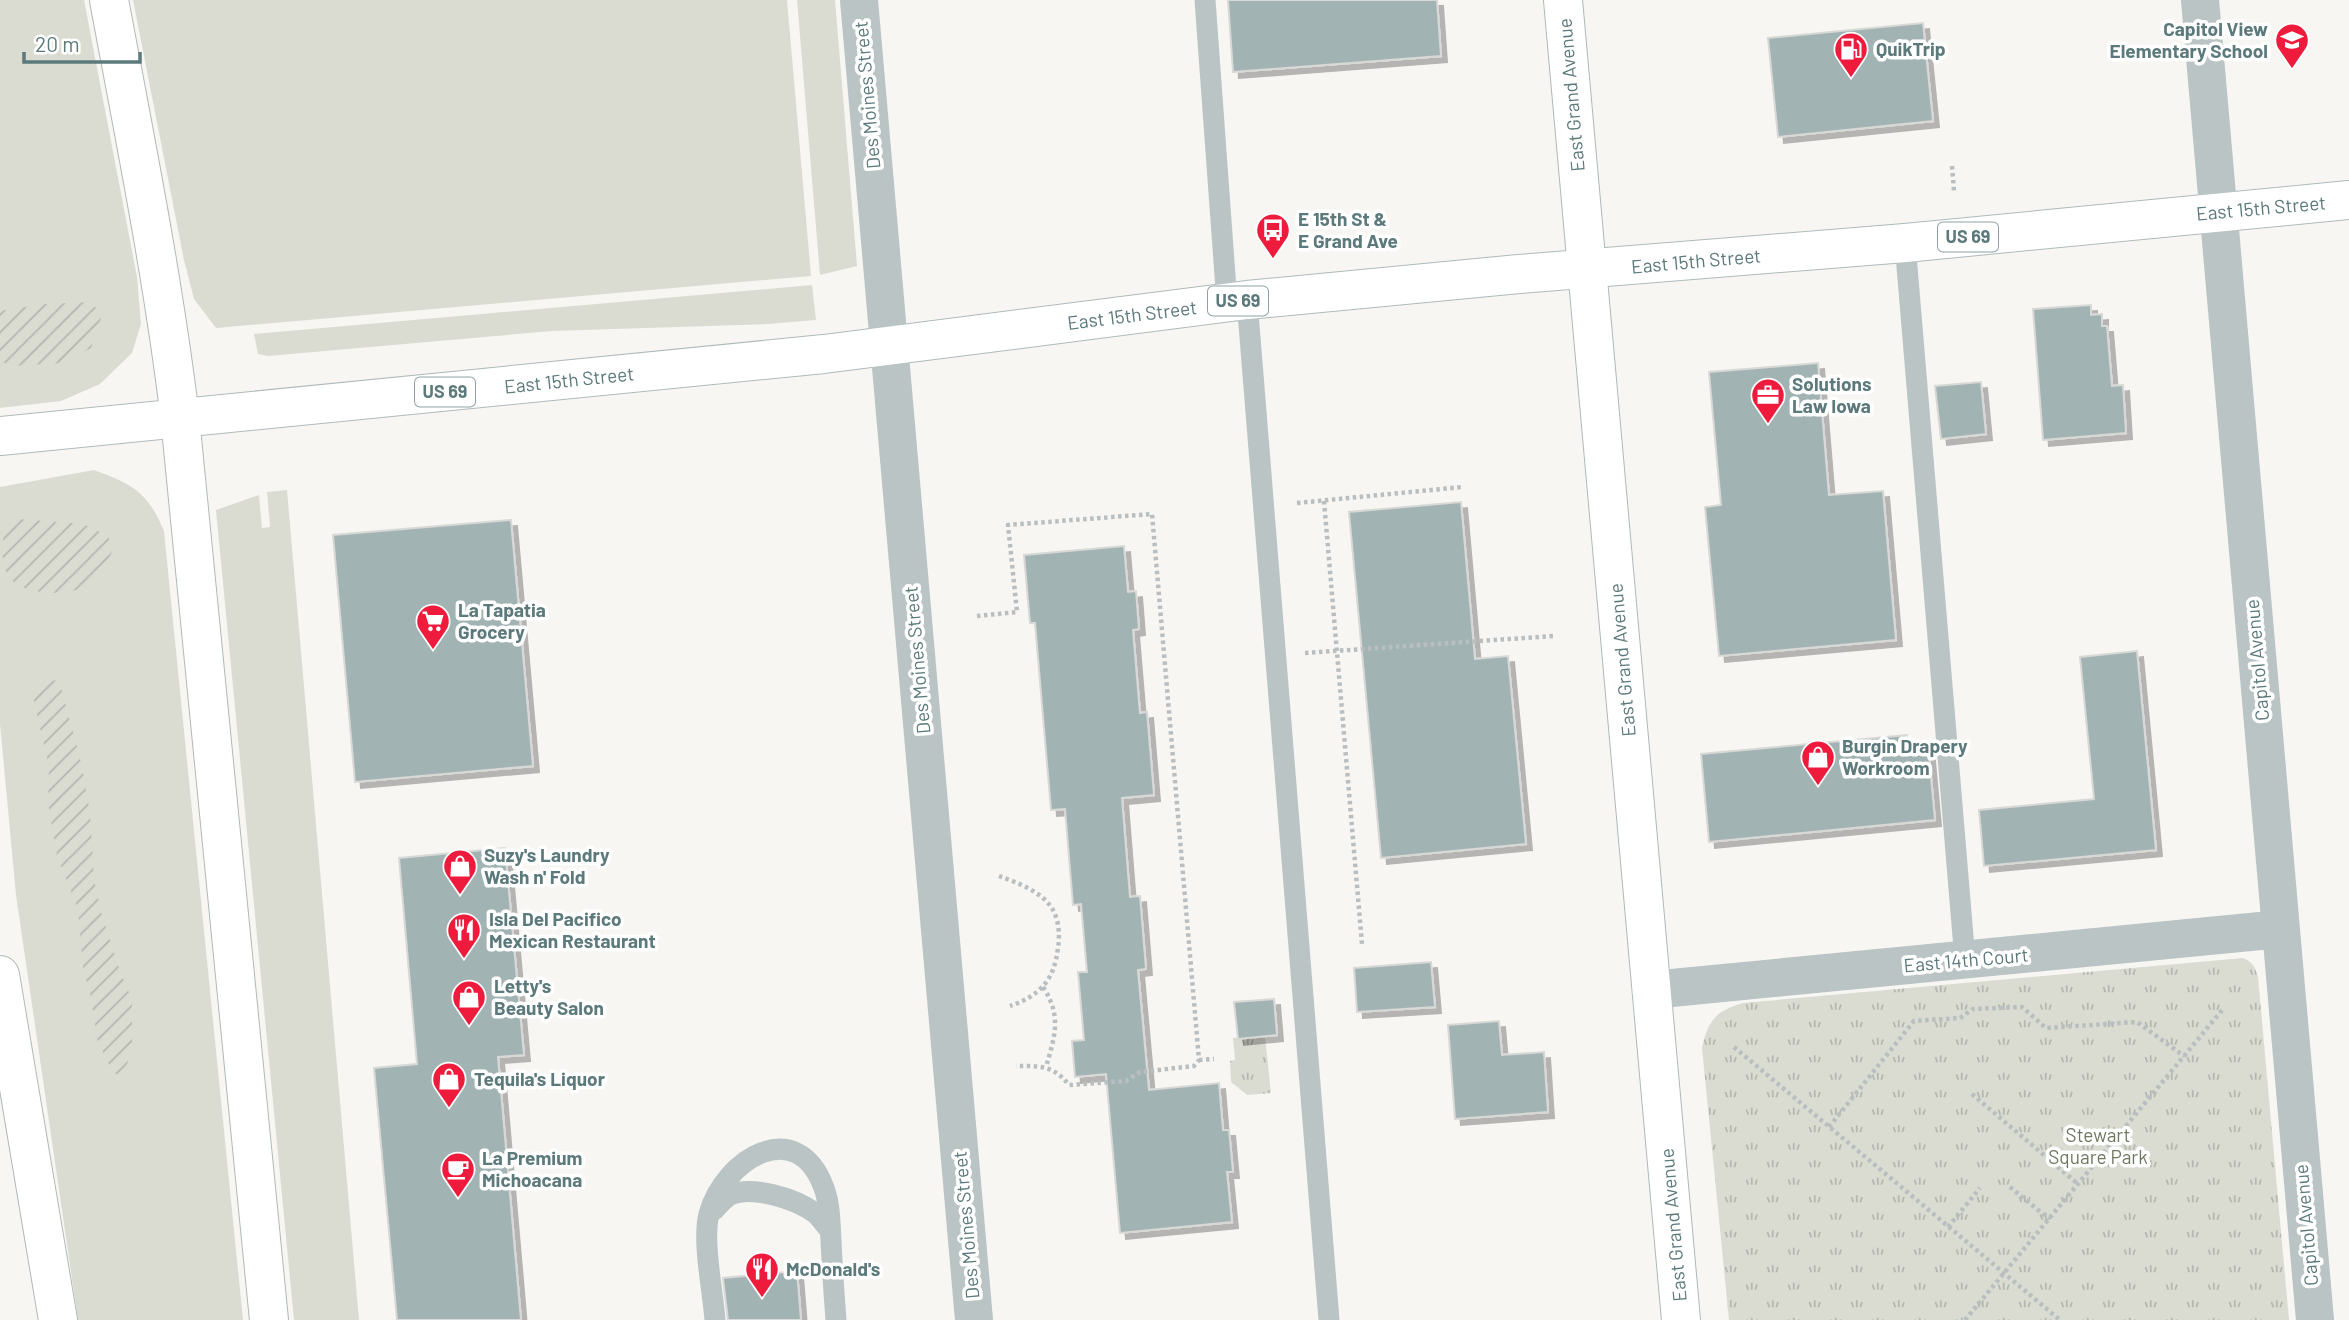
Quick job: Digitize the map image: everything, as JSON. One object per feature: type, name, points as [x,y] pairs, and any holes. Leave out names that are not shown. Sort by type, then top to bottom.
[{"type":"main road","points":[[109,0],[152,232],[180,418],[269,1320]]},
{"type":"main road","name":"East Grand Avenue","points":[[1563,0],[1681,1320]]},
{"type":"main road","name":"East 15th Street","points":[[0,436],[890,346],[1237,301],[1905,243],[2349,200]]},
{"type":"main road","points":[[0,975],[58,1320]]},
{"type":"street","name":"Des Moines Street","points":[[859,0],[974,1320]]},
{"type":"street","name":"Capitol Avenue","points":[[2200,0],[2315,1320]]},
{"type":"street","name":"East 14th Court","points":[[1651,990],[2281,929]]},
{"type":"lane","points":[[1205,0],[1237,301],[1329,1320]]},
{"type":"lane","points":[[1905,243],[1965,960]]},
{"type":"lane","points":[[715,1320],[708,1242],[709,1215],[721,1187],[738,1167],[756,1154],[772,1149],[790,1149],[803,1156],[824,1188],[830,1230],[836,1320]]},
{"type":"lane","points":[[709,1215],[728,1196],[746,1191],[793,1202],[815,1214],[830,1230]]},
{"type":"path","points":[[1952,166],[1954,191]]},
{"type":"path","points":[[1297,503],[1462,487]]},
{"type":"path","points":[[1324,500],[1362,944]]},
{"type":"path","points":[[977,616],[1017,612],[1009,525],[1152,514],[1199,1060],[1194,1066],[1140,1072],[1126,1081],[1081,1085],[1069,1085],[1051,1068],[1016,1066]]},
{"type":"path","points":[[1303,653],[1553,636]]},
{"type":"path","points":[[999,876],[1038,894],[1053,910],[1060,935],[1055,967],[1043,987],[1028,999],[1010,1006]]},
{"type":"path","points":[[1043,987],[1053,1003],[1056,1023],[1046,1068]]},
{"type":"path","points":[[1829,1127],[1914,1021],[1960,1017],[1973,1009],[2022,1007],[2046,1028],[2137,1022],[2184,1056]]},
{"type":"path","points":[[1965,1320],[2224,1009]]},
{"type":"path","points":[[1734,1046],[2060,1320]]},
{"type":"path","points":[[1199,1060],[1214,1059]]},
{"type":"path","points":[[1972,1094],[2078,1184]]},
{"type":"path","points":[[2010,1187],[2049,1219]]},
{"type":"path","points":[[1948,1227],[1980,1188]]},
{"type":"green space","points":[[0,0],[84,0],[137,277],[141,324],[132,353],[100,384],[61,401],[0,408]]},
{"type":"green space","points":[[133,0],[787,0],[811,276],[216,328],[194,299],[184,260]]},
{"type":"green space","points":[[797,0],[835,0],[857,266],[820,275]]},
{"type":"green space","points":[[812,285],[816,320],[552,331],[268,356],[258,354],[254,334]]},
{"type":"green space","points":[[91,302],[102,315],[91,348],[62,363],[11,366],[0,361],[0,311],[44,304]]},
{"type":"green space","points":[[94,470],[137,491],[152,507],[164,531],[243,1320],[78,1320],[16,895],[0,724],[0,487]]},
{"type":"green space","points":[[287,490],[359,1320],[294,1320],[216,510],[259,495],[262,528],[270,527],[267,492]]},
{"type":"green space","points":[[19,519],[83,524],[108,536],[113,549],[102,575],[84,587],[60,593],[35,591],[15,583],[6,572],[2,550],[6,529]]},
{"type":"green space","points":[[59,680],[82,766],[90,813],[94,879],[101,912],[132,1000],[132,1046],[124,1076],[113,1073],[97,1039],[83,968],[78,909],[57,856],[48,803],[49,766],[32,693],[38,682]]},
{"type":"green space","name":"Stewart Square Park","points":[[2243,958],[2253,965],[2258,977],[2289,1320],[1729,1320],[1702,1048],[1710,1024],[1720,1013],[1743,1003]]},
{"type":"green space","points":[[1265,1036],[1271,1093],[1247,1095],[1231,1082],[1230,1061],[1235,1060],[1233,1038]]},
{"type":"building","points":[[1228,0],[1437,0],[1441,56],[1233,72]]},
{"type":"building","name":"QuikTrip","points":[[1923,23],[1933,121],[1778,137],[1768,38]]},
{"type":"building","points":[[2091,305],[2091,315],[2102,314],[2102,326],[2107,326],[2112,386],[2123,385],[2126,433],[2043,440],[2033,309]]},
{"type":"building","points":[[1818,363],[1829,495],[1883,491],[1896,640],[1719,656],[1705,507],[1721,505],[1709,372]]},
{"type":"building","points":[[1981,382],[1986,434],[1941,439],[1935,386]]},
{"type":"building","points":[[1461,502],[1475,659],[1508,656],[1526,844],[1381,858],[1349,512]]},
{"type":"building","name":"La Tapatia Grocery","points":[[511,520],[533,766],[355,782],[333,535]]},
{"type":"building","points":[[1124,546],[1128,592],[1136,591],[1139,629],[1133,630],[1140,713],[1147,712],[1154,795],[1122,798],[1130,897],[1140,896],[1146,969],[1138,970],[1149,1090],[1219,1083],[1223,1130],[1229,1130],[1233,1172],[1227,1172],[1232,1222],[1120,1233],[1106,1074],[1075,1077],[1072,1041],[1084,1040],[1078,972],[1087,972],[1081,904],[1073,905],[1065,809],[1051,810],[1035,623],[1030,623],[1024,555]]},
{"type":"building","points":[[2137,651],[2156,850],[1984,866],[1979,810],[2094,799],[2080,657]]},
{"type":"building","name":"Burgin Drapery Workroom","points":[[1907,735],[1908,748],[1928,745],[1935,820],[1709,842],[1701,754]]},
{"type":"building","points":[[505,848],[524,1055],[498,1057],[521,1320],[397,1320],[374,1068],[417,1064],[399,858]]},
{"type":"building","points":[[1431,962],[1435,1007],[1357,1012],[1354,968]]},
{"type":"building","points":[[1274,999],[1277,1035],[1238,1039],[1234,1002]]},
{"type":"building","points":[[1499,1021],[1502,1055],[1544,1052],[1548,1112],[1455,1119],[1448,1025]]},
{"type":"building","name":"McDonald's","points":[[797,1271],[801,1320],[728,1320],[723,1278]]},
{"type":"place","name":"Capitol View Elementary School","points":[[2292,70]]},
{"type":"place","name":"QuikTrip","points":[[1851,79]]},
{"type":"place","name":"E 15th St & E Grand Ave","points":[[1273,260]]},
{"type":"place","name":"Solutions Law Iowa","points":[[1768,425]]},
{"type":"place","name":"La Tapatia Grocery","points":[[433,651]]},
{"type":"place","name":"Burgin Drapery Workroom","points":[[1818,787]]},
{"type":"place","name":"Suzy's Laundry Wash n' Fold","points":[[460,896]]},
{"type":"place","name":"Isla Del Pacifico Mexican Restaurant","points":[[464,960]]},
{"type":"place","name":"Letty's Beauty Salon","points":[[469,1027]]},
{"type":"place","name":"Tequila's Liquor","points":[[449,1109]]},
{"type":"place","name":"La Premium Michoacana","points":[[458,1199]]},
{"type":"place","name":"McDonald's","points":[[762,1299]]}]
